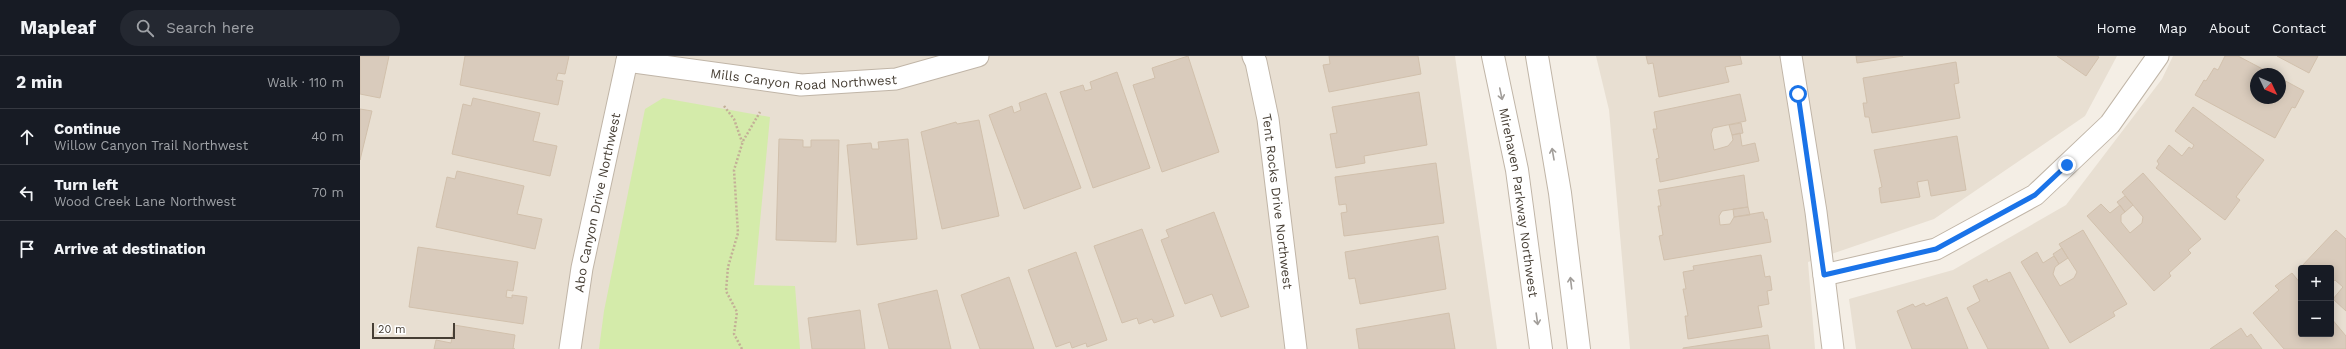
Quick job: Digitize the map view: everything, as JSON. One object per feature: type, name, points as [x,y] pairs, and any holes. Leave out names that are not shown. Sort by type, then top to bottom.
[{"type":"street","name":"Mills Canyon Road Northwest","points":[[627,59],[801,85],[896,79],[978,56]]},
{"type":"street","name":"Tent Rocks Drive Northwest","points":[[1253,56],[1256,62],[1268,119],[1296,349]]},
{"type":"street","name":"Mirehaven Parkway Northwest","points":[[1494,56],[1517,170],[1541,349]]},
{"type":"street","points":[[1537,56],[1560,193],[1579,349]]},
{"type":"street","points":[[1791,56],[1816,212],[1833,349]]},
{"type":"street","points":[[1824,275],[1936,249],[2035,195],[2110,124],[2158,56]]},
{"type":"street","name":"Abo Canyon Drive Northwest","points":[[570,349],[582,268],[627,59]]},
{"type":"path","points":[[724,106],[734,119],[742,143]]},
{"type":"path","points":[[742,349],[734,334],[737,312],[726,291],[728,267],[738,233],[739,221],[733,181],[736,158],[742,143],[760,112]]},
{"type":"shaded area","points":[[360,56],[1455,56],[1497,349],[360,349]]},
{"type":"shaded area","points":[[1596,56],[2117,56],[2085,116],[1934,219],[1808,262],[1815,349],[1630,349],[1609,110]]},
{"type":"shaded area","points":[[2173,56],[2346,56],[2346,349],[1856,349],[1849,299],[1953,270],[2066,205],[2162,79]]},
{"type":"green space","points":[[663,98],[770,117],[754,285],[795,286],[800,349],[599,349],[604,311],[645,109]]},
{"type":"building","points":[[360,56],[389,56],[380,98],[360,94]]},
{"type":"building","points":[[465,56],[569,56],[565,74],[558,73],[556,80],[563,81],[558,105],[460,85]]},
{"type":"building","points":[[1188,56],[1219,152],[1162,172],[1133,85],[1155,78],[1152,68]]},
{"type":"building","points":[[1329,56],[1418,56],[1421,74],[1329,92],[1323,65],[1330,64]]},
{"type":"building","points":[[1646,56],[1740,56],[1742,64],[1725,67],[1729,82],[1659,97],[1653,63],[1648,64]]},
{"type":"building","points":[[1856,56],[1903,56],[1857,63]]},
{"type":"building","points":[[2057,56],[2097,56],[2099,57],[2086,76]]},
{"type":"building","points":[[2225,56],[2238,56],[2261,68],[2250,68],[2250,104],[2286,104],[2286,81],[2304,91],[2295,108],[2292,107],[2275,138],[2195,95],[2204,80],[2206,81],[2214,68],[2218,70]]},
{"type":"building","points":[[2277,56],[2318,56],[2309,73]]},
{"type":"building","points":[[1956,62],[1959,83],[1954,84],[1960,118],[1872,133],[1869,117],[1865,117],[1863,103],[1867,103],[1863,78]]},
{"type":"building","points":[[1117,72],[1150,168],[1093,188],[1060,92],[1083,85],[1085,91],[1092,89],[1090,82]]},
{"type":"building","points":[[1419,92],[1427,145],[1364,156],[1365,163],[1336,168],[1330,134],[1337,133],[1332,107]]},
{"type":"building","points":[[1046,93],[1081,188],[1024,209],[989,115],[1012,106],[1014,113],[1021,110],[1019,103]]},
{"type":"building","points":[[1740,94],[1746,121],[1713,128],[1711,134],[1714,150],[1728,146],[1733,140],[1732,135],[1740,133],[1742,146],[1755,143],[1759,161],[1660,182],[1656,159],[1659,158],[1653,129],[1657,129],[1654,112]]},
{"type":"building","points":[[473,98],[540,113],[533,141],[557,146],[550,176],[452,154],[463,104],[471,106]]},
{"type":"building","points":[[2193,107],[2264,160],[2236,197],[2240,200],[2225,220],[2156,168],[2159,164],[2157,161],[2169,145],[2182,156],[2189,147],[2192,149],[2194,145],[2175,131]]},
{"type":"building","points":[[360,109],[372,111],[360,160]]},
{"type":"building","points":[[979,120],[999,216],[942,229],[921,132],[956,122],[957,124]]},
{"type":"building","points":[[1741,123],[1743,133],[1732,135],[1729,125]]},
{"type":"building","points":[[1957,136],[1966,190],[1931,196],[1928,180],[1917,182],[1920,197],[1881,203],[1879,188],[1882,187],[1874,150]]},
{"type":"building","points":[[779,139],[803,140],[803,147],[811,147],[811,140],[839,140],[836,242],[776,240]]},
{"type":"building","points":[[908,139],[917,239],[857,245],[847,145],[871,143],[872,149],[879,149],[878,142]]},
{"type":"building","points":[[1436,163],[1444,223],[1344,236],[1341,213],[1347,212],[1346,204],[1339,205],[1335,177]]},
{"type":"building","points":[[457,171],[524,186],[517,214],[542,219],[535,249],[436,227],[447,177],[455,179]]},
{"type":"building","points":[[2143,173],[2201,239],[2188,250],[2191,253],[2169,273],[2171,276],[2154,291],[2087,216],[2101,204],[2110,213],[2120,205],[2125,212],[2121,215],[2121,222],[2130,233],[2142,223],[2143,217],[2122,192]]},
{"type":"building","points":[[1744,175],[1748,207],[1722,211],[1719,216],[1720,225],[1730,224],[1734,217],[1763,212],[1765,220],[1767,219],[1771,242],[1664,260],[1659,236],[1663,235],[1658,206],[1661,206],[1658,190]]},
{"type":"building","points":[[2125,196],[2133,205],[2125,212],[2117,202]]},
{"type":"building","points":[[1748,207],[1750,215],[1734,217],[1733,209]]},
{"type":"building","points":[[1214,212],[1249,307],[1221,317],[1212,294],[1185,304],[1161,240],[1169,237],[1166,230]]},
{"type":"building","points":[[1142,229],[1174,316],[1154,323],[1152,319],[1139,324],[1137,318],[1122,323],[1094,246]]},
{"type":"building","points":[[2083,230],[2127,304],[2113,312],[2115,316],[2070,343],[2021,262],[2037,252],[2043,263],[2054,256],[2059,264],[2055,267],[2053,274],[2060,286],[2074,278],[2077,272],[2059,244]]},
{"type":"building","points":[[2336,230],[2346,239],[2346,311],[2334,300],[2334,298],[2343,287],[2335,280],[2334,281],[2334,265],[2303,265]]},
{"type":"building","points":[[1438,236],[1446,289],[1360,304],[1355,278],[1349,279],[1345,252]]},
{"type":"building","points":[[418,247],[518,262],[513,291],[507,290],[506,297],[512,298],[512,295],[527,297],[523,324],[409,307]]},
{"type":"building","points":[[2062,248],[2068,258],[2059,264],[2053,254]]},
{"type":"building","points":[[1076,252],[1107,340],[1087,347],[1086,343],[1072,348],[1070,342],[1056,347],[1028,270]]},
{"type":"building","points":[[1761,255],[1765,277],[1770,276],[1772,290],[1767,291],[1769,304],[1758,306],[1762,327],[1688,339],[1685,316],[1688,316],[1683,289],[1686,289],[1683,272],[1694,270],[1693,266]]},
{"type":"building","points":[[2010,272],[2049,349],[1988,349],[1967,308],[1980,301],[1973,286],[1987,279],[1988,282]]},
{"type":"building","points":[[2292,273],[2298,280],[2298,337],[2334,337],[2334,322],[2346,336],[2346,349],[2284,349],[2253,313],[2279,290],[2275,286]]},
{"type":"building","points":[[1009,277],[1034,349],[980,349],[961,295]]},
{"type":"building","points":[[937,290],[951,349],[889,349],[878,304]]},
{"type":"building","points":[[1947,297],[1968,349],[1912,349],[1897,311],[1913,304],[1915,307],[1924,303],[1926,306]]},
{"type":"building","points":[[860,310],[865,349],[812,349],[808,318]]},
{"type":"building","points":[[1449,313],[1455,349],[1359,349],[1356,329]]},
{"type":"building","points":[[454,325],[515,335],[513,349],[434,349],[436,340],[451,343]]},
{"type":"building","points":[[2241,328],[2247,337],[2251,334],[2262,349],[2210,349]]},
{"type":"building","points":[[1768,335],[1770,349],[1683,349],[1683,348]]},
{"type":"route","points":[[1798,94],[1824,275],[1936,249],[2035,195],[2067,165]]}]
